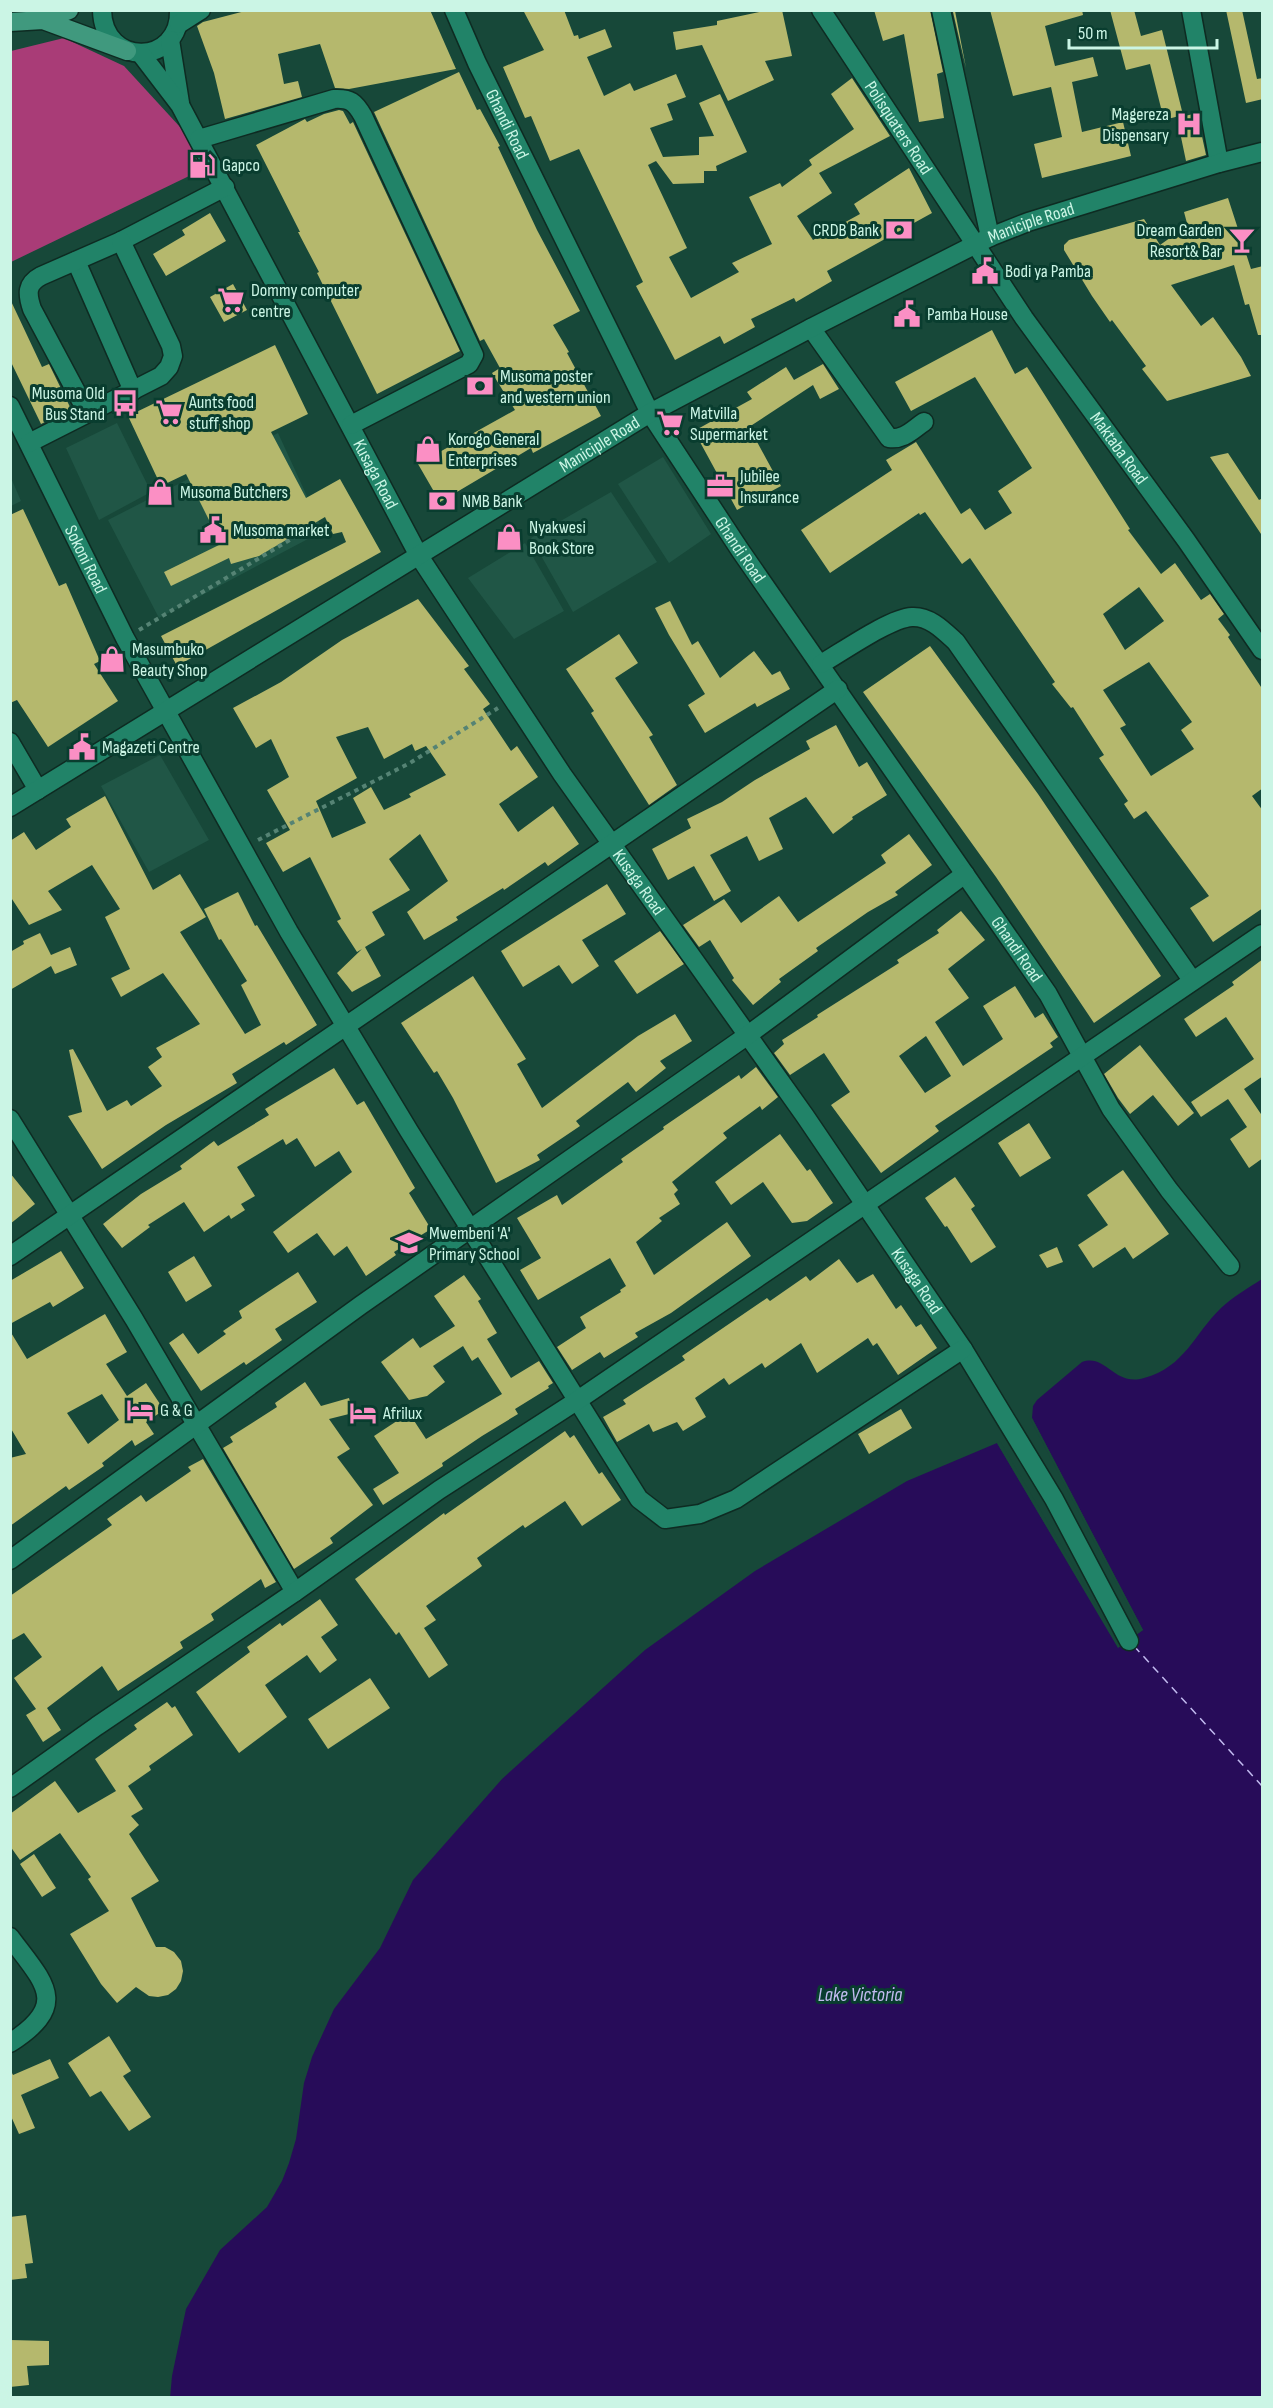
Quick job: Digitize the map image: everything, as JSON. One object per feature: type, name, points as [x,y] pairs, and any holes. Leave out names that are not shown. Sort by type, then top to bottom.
[{"type":"main road","points":[[10,22],[43,20],[69,10]]},
{"type":"main road","points":[[43,20],[134,52]]},
{"type":"street","points":[[102,10],[102,22],[107,34],[116,45],[134,52],[157,50],[170,40]]},
{"type":"street","points":[[180,105],[170,40],[179,17],[201,10]]},
{"type":"street","name":"Ghandi Road","points":[[454,10],[477,63],[650,413],[740,550],[1048,994],[1116,1118],[1169,1190],[1230,1266]]},
{"type":"street","name":"Polisquaters Road","points":[[821,10],[982,241]]},
{"type":"street","points":[[941,10],[982,241]]},
{"type":"street","points":[[1191,10],[1219,163]]},
{"type":"street","points":[[134,52],[180,105]]},
{"type":"street","points":[[199,139],[334,99],[348,98],[356,104],[363,116],[474,355],[469,364],[351,426]]},
{"type":"street","name":"Kusaga Road","points":[[180,105],[419,556],[512,699],[866,1205],[963,1349],[1054,1499],[1129,1641]]},
{"type":"street","name":"Maniciple Road","points":[[10,807],[650,413],[811,328],[982,241],[1028,222],[1219,163],[1263,152]]},
{"type":"street","points":[[87,412],[28,298],[28,287],[34,280],[121,241],[225,187]]},
{"type":"street","points":[[29,443],[161,376],[169,367],[173,356],[171,346],[121,241]]},
{"type":"street","name":"Maktaba Road","points":[[982,241],[1024,318],[1092,408],[1263,650]]},
{"type":"street","points":[[76,261],[133,390]]},
{"type":"street","points":[[811,328],[889,438],[897,439],[906,436],[924,422]]},
{"type":"street","name":"Sokoni Road","points":[[10,406],[125,638],[241,848],[345,1025],[639,1499],[665,1519],[700,1514],[736,1499],[963,1349]]},
{"type":"street","points":[[821,664],[893,622],[913,616],[933,622],[956,642],[1192,980]]},
{"type":"street","points":[[10,1256],[838,689]]},
{"type":"street","points":[[10,742],[38,790]]},
{"type":"street","points":[[10,1560],[471,1227],[748,1035],[965,874]]},
{"type":"street","points":[[10,1788],[439,1490],[578,1400],[1192,980],[1263,934]]},
{"type":"street","points":[[10,1119],[134,1319],[195,1426],[295,1592]]},
{"type":"street","points":[[10,1937],[42,1982],[47,1997],[46,2010],[37,2021],[10,2043]]},
{"type":"path","points":[[125,638],[313,526]]},
{"type":"path","points":[[241,848],[410,763],[512,699]]},
{"type":"shaded area","points":[[64,38],[124,66],[214,164],[11,262],[11,51]]},
{"type":"shaded area","points":[[117,423],[151,492],[99,520],[66,448]]},
{"type":"shaded area","points":[[278,433],[323,531],[159,618],[108,520]]},
{"type":"shaded area","points":[[663,457],[711,534],[669,563],[618,484]]},
{"type":"shaded area","points":[[11,478],[21,501],[10,506]]},
{"type":"shaded area","points":[[611,492],[657,562],[573,612],[531,538]]},
{"type":"shaded area","points":[[525,543],[564,611],[514,639],[468,578]]},
{"type":"shaded area","points":[[160,755],[209,840],[149,872],[101,786]]},
{"type":"water","name":"Lake Victoria","points":[[1262,1279],[1262,2397],[170,2398],[172,2376],[186,2309],[220,2250],[267,2207],[282,2181],[296,2139],[304,2083],[312,2057],[334,2009],[380,1948],[413,1880],[502,1779],[645,1650],[755,1571],[907,1481],[997,1443],[1118,1647],[1143,1630],[1032,1418],[1033,1406],[1082,1362],[1090,1360],[1098,1362],[1118,1375],[1134,1380],[1158,1373],[1170,1366],[1188,1349],[1221,1308]]},
{"type":"pier","points":[[1032,1418],[1143,1630],[1118,1648],[997,1443],[1000,1441],[1119,1644],[1140,1629],[1030,1419]]},
{"type":"building","points":[[249,10],[430,10],[456,69],[349,89],[335,88],[320,44],[278,54],[284,84],[298,81],[302,97],[225,119],[214,73],[197,26],[203,22]]},
{"type":"building","points":[[523,10],[564,10],[574,36],[578,35],[579,39],[605,29],[612,47],[587,57],[604,96],[630,83],[634,91],[676,74],[686,97],[667,104],[673,120],[650,128],[663,157],[699,155],[699,137],[714,136],[699,103],[720,94],[747,152],[716,166],[717,171],[704,171],[704,183],[673,184],[656,161],[648,165],[687,248],[669,257],[691,298],[739,272],[732,263],[772,244],[749,197],[780,183],[782,187],[812,165],[809,160],[854,129],[831,94],[852,78],[890,136],[819,173],[832,193],[797,216],[813,240],[860,214],[854,204],[909,168],[932,213],[827,271],[832,281],[796,302],[794,298],[751,319],[755,327],[724,344],[720,336],[675,360],[636,286],[643,282],[579,149],[550,161],[531,116],[525,118],[503,67],[544,50]]},
{"type":"building","points":[[769,10],[782,10],[792,56],[765,61],[774,80],[728,101],[702,45],[676,50],[673,32],[717,25],[717,21]]},
{"type":"building","points":[[874,10],[930,10],[943,72],[937,74],[944,118],[919,122],[904,34],[883,41]]},
{"type":"building","points":[[990,10],[1082,10],[1083,15],[1045,26],[1055,66],[1093,57],[1098,76],[1072,82],[1082,132],[1123,122],[1131,156],[1042,178],[1034,144],[1062,137],[1051,87],[1013,96]]},
{"type":"building","points":[[1110,10],[1134,10],[1141,36],[1162,30],[1183,115],[1164,120],[1150,64],[1126,70]]},
{"type":"building","points":[[1226,10],[1242,10],[1257,79],[1263,78],[1263,99],[1246,103]]},
{"type":"building","points":[[955,11],[966,68],[953,12]]},
{"type":"building","points":[[459,72],[477,110],[480,109],[500,146],[498,147],[537,230],[580,311],[553,325],[601,416],[533,453],[531,448],[440,502],[418,464],[515,410],[492,373],[500,368],[484,339],[480,341],[374,112]]},
{"type":"building","points":[[339,110],[343,111],[350,124],[353,122],[460,351],[377,394],[256,145],[305,119],[307,122]]},
{"type":"building","points":[[1197,113],[1206,155],[1186,161],[1177,118]]},
{"type":"building","points":[[1228,198],[1251,269],[1263,266],[1263,335],[1258,335],[1249,304],[1245,305],[1234,265],[1171,285],[1201,326],[1213,317],[1241,357],[1251,376],[1167,401],[1142,369],[1146,366],[1092,296],[1064,250],[1064,245],[1069,240],[1144,219],[1160,245],[1188,227],[1184,212]]},
{"type":"building","points":[[210,213],[226,241],[166,276],[153,254],[185,235],[182,230]]},
{"type":"building","points":[[233,284],[247,310],[224,322],[210,297]]},
{"type":"building","points":[[10,299],[42,367],[49,364],[71,409],[41,424],[10,360]]},
{"type":"building","points":[[992,330],[1015,374],[1027,367],[1130,529],[1128,530],[1161,574],[1175,563],[1201,600],[1210,594],[1224,614],[1218,619],[1263,690],[1263,788],[1252,796],[1263,811],[1263,908],[1213,942],[1190,908],[1209,896],[1146,811],[1134,819],[1124,804],[1128,801],[1099,758],[1104,755],[1073,707],[1071,708],[1052,684],[1055,682],[970,558],[962,564],[925,512],[920,515],[919,513],[830,573],[801,530],[892,470],[886,460],[916,442],[961,514],[970,508],[985,530],[1012,513],[998,491],[1032,468],[975,377],[911,411],[895,382]],"holes":[[[1139,587],[1164,621],[1125,650],[1103,614]],[[1149,662],[1192,722],[1181,730],[1194,749],[1151,776],[1120,728],[1126,725],[1103,690]]]},
{"type":"building","points":[[275,345],[308,414],[271,432],[306,498],[340,479],[381,552],[177,666],[161,636],[346,542],[342,532],[333,534],[325,517],[259,556],[231,564],[229,558],[171,586],[164,572],[221,544],[186,474],[161,486],[128,416]]},
{"type":"building","points":[[823,364],[839,389],[820,399],[813,385],[749,427],[781,486],[737,510],[694,431],[752,399],[747,392],[786,367],[794,380]]},
{"type":"building","points":[[1228,453],[1259,500],[1263,498],[1263,537],[1210,457]]},
{"type":"building","points":[[23,509],[59,586],[66,583],[100,661],[94,664],[118,701],[48,747],[17,700],[10,703],[10,515]]},
{"type":"building","points":[[418,599],[469,666],[464,669],[490,704],[483,709],[511,751],[517,746],[538,777],[499,804],[518,832],[553,806],[579,844],[548,866],[545,862],[504,890],[503,888],[456,917],[458,920],[424,940],[407,912],[448,881],[420,834],[389,859],[410,890],[372,912],[385,935],[365,947],[381,976],[352,992],[337,973],[362,949],[357,952],[337,921],[341,919],[310,857],[283,872],[266,843],[290,830],[267,790],[289,777],[271,739],[256,748],[233,708],[281,682],[342,640]],"holes":[[[368,727],[384,759],[412,744],[415,751],[426,746],[446,775],[409,794],[411,797],[384,810],[371,787],[353,798],[366,823],[332,838],[316,801],[357,778],[336,737]]]},
{"type":"building","points":[[670,601],[692,645],[698,641],[720,678],[754,651],[772,675],[780,671],[790,689],[757,707],[755,703],[705,733],[688,705],[705,694],[655,608]]},
{"type":"building","points":[[619,634],[638,663],[615,678],[653,735],[649,737],[677,785],[649,805],[591,713],[594,711],[566,669]]},
{"type":"building","points":[[930,646],[1038,794],[1161,976],[1094,1023],[996,877],[863,692]]},
{"type":"building","points":[[836,725],[859,767],[867,762],[887,795],[852,817],[853,819],[833,834],[806,797],[769,818],[783,849],[759,861],[747,836],[710,855],[731,891],[714,901],[694,866],[668,880],[652,849],[691,828],[687,819],[722,802],[755,780],[810,749],[806,741]]},
{"type":"building","points":[[105,796],[153,890],[180,874],[206,917],[180,932],[245,1034],[261,1025],[241,985],[247,981],[221,939],[219,940],[204,909],[238,892],[255,926],[257,925],[317,1025],[286,1045],[284,1042],[232,1074],[237,1083],[166,1125],[102,1169],[68,1116],[82,1112],[69,1050],[73,1049],[107,1111],[127,1100],[131,1106],[162,1086],[148,1067],[162,1057],[156,1048],[200,1024],[163,973],[121,997],[111,978],[130,969],[105,917],[120,909],[92,865],[48,891],[62,910],[29,925],[10,896],[10,841],[24,832],[36,850],[71,827],[66,819]]},
{"type":"building","points":[[909,834],[932,865],[895,892],[898,895],[868,912],[816,948],[818,951],[779,979],[781,982],[753,1005],[732,980],[734,978],[710,940],[699,947],[683,925],[724,899],[741,923],[779,896],[798,922],[886,863],[881,855]]},
{"type":"building","points":[[607,884],[626,914],[582,940],[599,966],[572,984],[559,965],[523,987],[501,951]]},
{"type":"building","points":[[961,911],[985,940],[948,969],[969,998],[935,1022],[963,1066],[1003,1039],[983,1006],[1015,986],[1035,1018],[1043,1013],[1058,1037],[1050,1043],[1053,1047],[935,1126],[939,1131],[881,1173],[831,1105],[850,1092],[824,1053],[790,1075],[774,1053],[784,1044],[782,1040],[899,963],[897,960],[939,933],[937,930]],"holes":[[[926,1036],[951,1076],[925,1093],[899,1056]]]},
{"type":"building","points":[[660,931],[684,964],[637,994],[614,961]]},
{"type":"building","points":[[40,933],[51,955],[70,947],[77,965],[55,974],[51,966],[10,990],[10,952],[24,944],[23,941]]},
{"type":"building","points":[[1263,959],[1263,1076],[1244,1089],[1263,1117],[1263,1158],[1249,1168],[1230,1139],[1247,1127],[1228,1099],[1201,1117],[1191,1102],[1254,1059],[1226,1017],[1196,1037],[1184,1019],[1234,985],[1232,982]]},
{"type":"building","points":[[473,976],[526,1059],[517,1064],[542,1108],[638,1036],[675,1014],[692,1041],[660,1061],[666,1068],[636,1092],[628,1082],[576,1121],[580,1126],[537,1155],[540,1160],[496,1183],[437,1071],[434,1073],[401,1023]]},
{"type":"building","points":[[1140,1045],[1194,1113],[1178,1126],[1153,1095],[1130,1114],[1104,1074]]},
{"type":"building","points":[[756,1067],[778,1097],[762,1110],[760,1106],[723,1133],[727,1138],[672,1182],[678,1190],[674,1194],[680,1204],[659,1218],[662,1221],[636,1242],[654,1275],[727,1222],[751,1256],[671,1313],[635,1333],[638,1337],[604,1358],[600,1352],[572,1370],[557,1347],[586,1328],[580,1317],[621,1292],[620,1290],[626,1286],[610,1258],[538,1300],[520,1270],[541,1258],[517,1218],[557,1195],[562,1205],[623,1162],[621,1159],[664,1129],[663,1127],[739,1075],[741,1079]]},
{"type":"building","points":[[334,1068],[357,1105],[364,1101],[415,1188],[409,1193],[431,1229],[394,1252],[396,1255],[366,1276],[347,1246],[334,1256],[317,1233],[288,1253],[273,1232],[352,1172],[339,1151],[315,1167],[297,1138],[286,1145],[283,1139],[237,1167],[255,1196],[241,1204],[245,1210],[231,1219],[229,1215],[204,1232],[184,1202],[148,1225],[150,1227],[122,1248],[103,1224],[141,1194],[182,1169],[180,1166],[214,1141],[218,1146],[269,1115],[265,1109]]},
{"type":"building","points":[[1029,1123],[1051,1158],[1020,1177],[998,1143]]},
{"type":"building","points":[[780,1134],[807,1171],[810,1169],[833,1203],[807,1221],[792,1223],[763,1182],[731,1205],[715,1182]]},
{"type":"building","points":[[1123,1170],[1169,1234],[1133,1259],[1125,1247],[1093,1268],[1078,1245],[1108,1225],[1087,1195]]},
{"type":"building","points":[[10,1173],[35,1204],[10,1224]]},
{"type":"building","points":[[955,1177],[975,1206],[971,1209],[996,1247],[971,1263],[925,1198]]},
{"type":"building","points":[[1057,1247],[1063,1262],[1047,1268],[1039,1255]]},
{"type":"building","points":[[61,1251],[84,1288],[53,1307],[50,1302],[10,1324],[10,1281]]},
{"type":"building","points":[[194,1256],[212,1286],[186,1302],[168,1272]]},
{"type":"building","points":[[839,1259],[857,1283],[873,1274],[896,1309],[901,1305],[916,1327],[921,1324],[937,1348],[898,1375],[877,1343],[873,1346],[868,1338],[817,1373],[801,1343],[765,1368],[762,1363],[729,1385],[724,1378],[695,1398],[706,1417],[683,1431],[677,1422],[653,1432],[649,1424],[617,1442],[603,1417],[626,1404],[623,1400],[685,1360],[682,1356],[767,1298],[770,1301],[806,1276],[810,1281]]},
{"type":"building","points":[[298,1272],[317,1302],[275,1329],[282,1340],[246,1365],[244,1362],[201,1391],[169,1343],[183,1333],[198,1354],[226,1334],[223,1331],[242,1318],[239,1311]]},
{"type":"building","points":[[464,1275],[481,1299],[478,1301],[497,1333],[487,1339],[511,1378],[539,1361],[553,1383],[548,1386],[549,1388],[515,1409],[518,1414],[482,1436],[442,1463],[443,1466],[383,1505],[373,1489],[399,1473],[374,1436],[409,1413],[426,1439],[502,1394],[478,1357],[472,1361],[463,1346],[433,1366],[445,1382],[427,1396],[409,1400],[381,1362],[413,1338],[420,1348],[455,1326],[434,1296]]},
{"type":"building","points":[[105,1314],[127,1352],[106,1364],[127,1396],[146,1383],[164,1410],[146,1422],[154,1434],[135,1446],[132,1440],[102,1463],[104,1466],[69,1490],[66,1486],[10,1526],[10,1458],[26,1454],[10,1427],[10,1331],[27,1359]],"holes":[[[102,1394],[119,1420],[88,1444],[67,1413]]]},
{"type":"building","points":[[305,1382],[321,1406],[349,1398],[353,1413],[329,1419],[350,1449],[337,1457],[373,1505],[330,1538],[333,1543],[294,1569],[223,1448],[233,1442],[230,1437],[277,1407],[275,1403]]},
{"type":"building","points":[[901,1409],[912,1428],[869,1454],[858,1434]]},
{"type":"building","points":[[565,1431],[570,1438],[574,1435],[599,1474],[602,1472],[621,1500],[582,1526],[565,1501],[525,1528],[523,1525],[477,1558],[482,1566],[426,1606],[436,1620],[424,1628],[448,1665],[429,1678],[399,1632],[396,1635],[355,1579],[444,1513],[445,1515]]},
{"type":"building","points":[[203,1459],[276,1582],[265,1588],[261,1579],[211,1614],[214,1620],[180,1642],[183,1648],[118,1691],[102,1666],[47,1708],[61,1730],[43,1742],[26,1715],[36,1709],[14,1678],[42,1657],[24,1633],[10,1641],[10,1596],[112,1525],[107,1519],[141,1495],[146,1502],[191,1471],[188,1467]]},
{"type":"building","points":[[320,1599],[338,1625],[321,1637],[337,1660],[320,1673],[307,1655],[265,1685],[287,1717],[239,1753],[196,1692],[250,1652],[247,1647],[280,1623],[282,1626]]},
{"type":"building","points":[[370,1678],[390,1708],[328,1749],[308,1719]]},
{"type":"building","points":[[167,1702],[172,1708],[175,1706],[193,1735],[149,1766],[151,1770],[128,1786],[143,1809],[131,1816],[139,1825],[129,1834],[159,1881],[131,1898],[156,1947],[165,1947],[174,1952],[181,1961],[183,1971],[176,1989],[168,1995],[149,1996],[136,1987],[117,2003],[101,1984],[70,1934],[109,1911],[88,1879],[91,1877],[60,1833],[20,1860],[10,1846],[10,1814],[55,1781],[78,1813],[116,1791],[95,1759],[137,1729],[134,1725]]},
{"type":"building","points":[[34,1854],[56,1888],[42,1897],[20,1864]]},
{"type":"building","points":[[109,2036],[131,2071],[123,2076],[151,2117],[129,2131],[101,2091],[90,2097],[68,2063]]},
{"type":"building","points":[[50,2059],[59,2078],[21,2095],[35,2128],[19,2134],[10,2114],[10,2069],[13,2075]]},
{"type":"building","points":[[26,2215],[33,2263],[25,2264],[27,2278],[10,2280],[10,2217]]},
{"type":"building","points":[[10,2340],[49,2341],[49,2365],[27,2366],[29,2385],[10,2387]]},
{"type":"ferry route","points":[[1134,1646],[1262,1786]]},
{"type":"place","name":"Magereza Dispensary","points":[[1189,124]]},
{"type":"place","name":"Gapco","points":[[202,165]]},
{"type":"place","name":"CRDB Bank","points":[[899,230]]},
{"type":"place","name":"Dream Garden Resort& Bar","points":[[1242,240]]},
{"type":"place","name":"Bodi ya Pamba","points":[[985,271]]},
{"type":"place","name":"Dommy computer centre","points":[[231,300]]},
{"type":"place","name":"Pamba House","points":[[907,314]]},
{"type":"place","name":"Musoma poster and western union","points":[[480,386]]},
{"type":"place","name":"Musoma Old Bus Stand","points":[[125,403]]},
{"type":"place","name":"Aunts food stuff shop","points":[[169,412]]},
{"type":"place","name":"Matvilla Supermarket","points":[[670,423]]},
{"type":"place","name":"Korogo General Enterprises","points":[[428,449]]},
{"type":"place","name":"Jubilee Insurance","points":[[720,486]]},
{"type":"place","name":"Musoma Butchers","points":[[160,492]]},
{"type":"place","name":"NMB Bank","points":[[442,501]]},
{"type":"place","name":"Musoma market","points":[[213,530]]},
{"type":"place","name":"Nyakwesi Book Store","points":[[509,537]]},
{"type":"place","name":"Masumbuko Beauty Shop","points":[[112,659]]},
{"type":"place","name":"Magazeti Centre","points":[[82,747]]},
{"type":"place","name":"Mwembeni 'A' Primary School","points":[[409,1243]]},
{"type":"place","name":"G & G","points":[[140,1410]]},
{"type":"place","name":"Afrilux","points":[[363,1413]]}]
